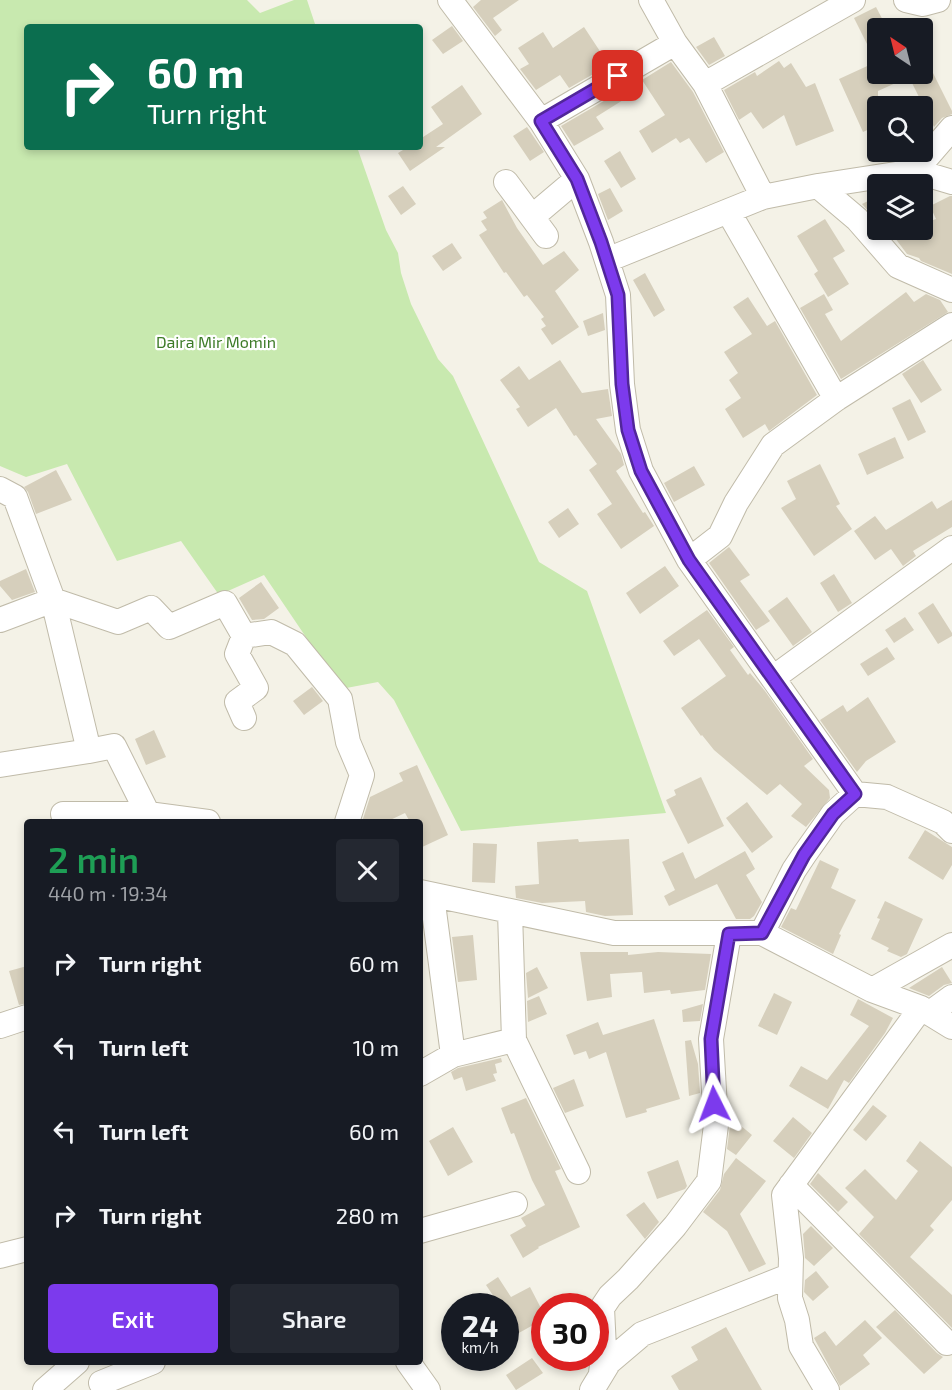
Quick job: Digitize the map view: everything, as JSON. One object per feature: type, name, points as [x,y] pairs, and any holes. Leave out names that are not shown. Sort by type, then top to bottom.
[{"type":"street","points":[[450,0],[541,121],[577,179],[618,295],[622,384],[628,430],[641,471],[689,560],[855,794]]},
{"type":"street","points":[[651,0],[675,43],[705,84],[763,196]]},
{"type":"street","points":[[705,84],[853,0]]},
{"type":"street","points":[[906,0],[923,4],[938,0]]},
{"type":"street","points":[[946,0],[952,11]]},
{"type":"street","points":[[541,121],[675,43]]},
{"type":"street","points":[[915,171],[952,129]]},
{"type":"street","points":[[607,261],[763,196],[915,171],[952,182]]},
{"type":"street","points":[[531,217],[577,179]]},
{"type":"street","points":[[506,183],[546,236]]},
{"type":"street","points":[[818,186],[857,219],[898,266],[952,290]]},
{"type":"street","points":[[728,211],[836,399]]},
{"type":"street","points":[[689,560],[720,536],[736,503],[773,445],[836,399],[952,325]]},
{"type":"street","points":[[0,489],[15,497],[53,600],[88,751]]},
{"type":"street","points":[[774,678],[952,548]]},
{"type":"street","points":[[0,620],[53,600],[118,622],[152,608],[170,627],[225,603],[244,636]]},
{"type":"street","points":[[244,636],[271,632],[295,644],[340,699],[348,742],[362,775],[348,819]]},
{"type":"street","points":[[244,636],[237,654],[256,688],[237,702],[244,718]]},
{"type":"street","points":[[0,765],[114,746],[148,813]]},
{"type":"street","points":[[762,933],[804,855],[833,814],[855,794],[887,797],[949,824]]},
{"type":"street","points":[[63,814],[148,813],[188,819]]},
{"type":"street","points":[[453,1055],[426,894],[614,933],[762,933],[872,990],[925,1011],[952,1027]]},
{"type":"street","points":[[510,912],[514,1040],[578,1172]]},
{"type":"street","points":[[596,1382],[604,1349],[602,1308],[610,1296],[628,1280],[675,1226],[709,1181],[716,1125],[711,1039],[729,934]]},
{"type":"street","points":[[872,990],[952,945]]},
{"type":"street","points":[[820,1387],[801,1346],[797,1320],[790,1298],[791,1258],[784,1195],[925,1011],[952,996]]},
{"type":"street","points":[[0,1026],[24,1018]]},
{"type":"street","points":[[423,1072],[453,1055],[514,1040]]},
{"type":"street","points":[[791,1185],[947,1343]]},
{"type":"street","points":[[423,1230],[515,1204]]},
{"type":"street","points":[[0,1256],[24,1250]]},
{"type":"street","points":[[596,1382],[609,1362],[642,1334],[789,1276]]},
{"type":"street","points":[[45,1390],[74,1365]]},
{"type":"street","points":[[86,1365],[104,1387],[147,1365]]},
{"type":"street","points":[[410,1365],[428,1390]]},
{"type":"green space","name":"Daira Mir Momin","points":[[0,0],[247,0],[260,13],[294,0],[307,0],[315,24],[24,24],[24,150],[358,150],[386,230],[398,253],[401,273],[411,304],[438,359],[453,376],[539,562],[587,591],[666,813],[461,831],[394,700],[378,682],[341,689],[264,575],[219,595],[181,541],[117,561],[67,464],[26,477],[0,466]]},
{"type":"building","points":[[481,0],[519,0],[493,18],[502,30],[495,36],[473,7]]},
{"type":"building","points":[[876,7],[882,18],[867,18],[867,44],[854,18]]},
{"type":"building","points":[[452,26],[463,41],[443,54],[432,40]]},
{"type":"building","points":[[584,27],[609,65],[569,88],[560,75],[536,90],[520,69],[529,64],[518,48],[543,32],[553,48]]},
{"type":"building","points":[[714,37],[725,56],[709,65],[696,47]]},
{"type":"building","points":[[779,61],[784,68],[791,63],[806,87],[815,83],[834,131],[796,146],[784,115],[763,129],[751,112],[739,120],[724,90],[755,72],[757,76]]},
{"type":"building","points":[[671,62],[693,92],[724,152],[706,163],[689,138],[680,143],[676,138],[652,153],[639,131],[665,115],[642,80]]},
{"type":"building","points":[[867,66],[867,84],[894,84],[878,91],[878,96],[867,96],[867,130],[863,132],[839,79]]},
{"type":"building","points":[[933,73],[952,114],[942,118],[934,127],[933,96],[918,96],[912,84],[933,84]]},
{"type":"building","points":[[462,85],[482,114],[436,147],[445,147],[410,171],[398,153],[403,150],[423,150],[423,137],[443,124],[431,107]]},
{"type":"building","points":[[626,88],[631,95],[596,117],[604,129],[574,146],[561,126]]},
{"type":"building","points":[[527,127],[544,152],[530,161],[513,136]]},
{"type":"building","points":[[620,151],[636,179],[621,188],[604,161]]},
{"type":"building","points":[[403,186],[416,204],[401,215],[388,196]]},
{"type":"building","points":[[610,188],[623,211],[608,220],[598,194]]},
{"type":"building","points":[[952,196],[952,274],[907,254],[896,240],[933,240],[933,220],[936,219],[933,204]]},
{"type":"building","points":[[502,200],[517,228],[543,265],[564,251],[579,270],[555,291],[579,327],[552,345],[541,329],[546,326],[541,319],[544,317],[527,295],[524,297],[506,272],[504,273],[479,235],[487,230],[481,221],[487,218],[483,212]]},
{"type":"building","points":[[825,219],[845,251],[833,258],[849,284],[828,297],[814,274],[818,271],[797,236]]},
{"type":"building","points":[[452,243],[462,258],[443,271],[432,256]]},
{"type":"building","points":[[645,273],[665,310],[654,317],[633,280]]},
{"type":"building","points":[[906,292],[914,302],[926,294],[940,300],[948,312],[841,379],[800,308],[824,294],[833,310],[825,314],[841,341]]},
{"type":"building","points":[[748,297],[767,326],[775,321],[817,395],[769,431],[765,424],[743,438],[725,409],[741,398],[729,380],[738,373],[724,352],[752,334],[733,307]]},
{"type":"building","points":[[603,313],[605,330],[588,336],[583,321]]},
{"type":"building","points":[[560,360],[582,393],[608,389],[612,416],[596,419],[621,454],[624,465],[616,471],[654,526],[621,549],[597,514],[612,504],[589,470],[597,464],[576,435],[574,436],[556,408],[528,427],[516,409],[520,407],[500,380],[519,366],[529,380]]},
{"type":"building","points":[[923,360],[942,390],[921,403],[902,374]]},
{"type":"building","points":[[910,399],[926,432],[908,441],[892,408]]},
{"type":"building","points":[[895,437],[904,458],[867,475],[858,454]]},
{"type":"building","points":[[820,464],[840,504],[836,506],[852,529],[814,556],[781,508],[796,499],[787,481]]},
{"type":"building","points":[[694,466],[705,485],[674,502],[664,483]]},
{"type":"building","points":[[56,470],[72,500],[36,514],[24,487]]},
{"type":"building","points":[[952,500],[952,527],[913,551],[916,556],[903,566],[891,549],[875,560],[854,531],[875,516],[886,530],[932,501],[937,509]]},
{"type":"building","points":[[568,508],[579,524],[559,538],[548,522]]},
{"type":"building","points":[[729,547],[750,575],[740,581],[770,621],[756,630],[709,563]]},
{"type":"building","points":[[665,566],[679,586],[640,614],[626,593]]},
{"type":"building","points":[[26,569],[35,592],[12,600],[0,586],[0,581]]},
{"type":"building","points":[[834,574],[852,603],[838,612],[820,583]]},
{"type":"building","points":[[261,582],[279,608],[264,619],[252,620],[239,598]]},
{"type":"building","points":[[787,597],[812,632],[793,646],[768,611]]},
{"type":"building","points":[[933,603],[952,633],[952,636],[938,644],[918,613]]},
{"type":"building","points":[[707,610],[734,647],[730,650],[748,675],[750,673],[765,691],[813,759],[804,766],[829,790],[830,798],[806,827],[791,816],[802,804],[780,784],[767,795],[714,750],[681,708],[726,676],[699,639],[674,656],[663,641]]},
{"type":"building","points":[[905,617],[914,630],[894,643],[885,630]]},
{"type":"building","points":[[887,647],[895,659],[868,676],[860,664]]},
{"type":"building","points":[[312,687],[323,701],[304,715],[293,701]]},
{"type":"building","points":[[868,697],[896,742],[866,761],[857,772],[820,720],[843,705],[847,712]]},
{"type":"building","points":[[154,730],[166,757],[146,765],[135,739]]},
{"type":"building","points":[[417,765],[448,835],[423,847],[423,819],[408,819],[405,813],[392,819],[363,819],[370,797],[403,781],[399,773]]},
{"type":"building","points":[[701,777],[724,826],[688,844],[666,800],[676,795],[674,790]]},
{"type":"building","points":[[747,802],[773,837],[752,853],[726,818]]},
{"type":"building","points":[[925,830],[952,847],[952,865],[943,880],[908,858]]},
{"type":"building","points":[[578,839],[579,842],[629,839],[633,915],[605,916],[586,912],[585,901],[542,903],[516,898],[515,886],[539,884],[537,842]]},
{"type":"building","points":[[473,843],[497,844],[495,883],[472,882]]},
{"type":"building","points":[[745,851],[755,869],[746,875],[762,902],[750,919],[736,919],[717,884],[669,906],[664,896],[675,890],[662,862],[683,852],[695,879]]},
{"type":"building","points":[[820,860],[839,869],[831,888],[856,900],[839,934],[841,935],[833,954],[781,927],[791,908],[796,910]]},
{"type":"building","points":[[885,901],[923,919],[907,954],[901,957],[887,951],[889,948],[871,939]]},
{"type":"building","points":[[473,935],[477,980],[458,982],[452,937]]},
{"type":"building","points":[[580,952],[628,952],[628,955],[658,952],[711,954],[705,990],[671,994],[670,990],[644,993],[642,972],[610,974],[612,997],[587,1001]]},
{"type":"building","points":[[24,967],[24,1004],[19,1005],[9,971]]},
{"type":"building","points":[[537,967],[548,988],[528,998],[526,973]]},
{"type":"building","points":[[942,967],[952,983],[944,985],[929,996],[909,988]]},
{"type":"building","points":[[774,993],[792,1002],[777,1035],[758,1026]]},
{"type":"building","points":[[539,996],[547,1014],[528,1022],[527,1001]]},
{"type":"building","points":[[858,999],[893,1018],[849,1083],[844,1080],[828,1109],[789,1086],[801,1066],[827,1080],[869,1026],[850,1015]]},
{"type":"building","points":[[703,1004],[700,1021],[683,1022],[682,1010]]},
{"type":"building","points":[[654,1019],[680,1099],[646,1109],[647,1112],[626,1118],[606,1052],[589,1059],[586,1051],[574,1055],[566,1035],[598,1022],[603,1035]]},
{"type":"building","points":[[691,1040],[698,1064],[700,1093],[689,1096],[685,1041]]},
{"type":"building","points":[[501,1058],[502,1062],[495,1064],[497,1073],[493,1074],[496,1081],[466,1091],[462,1077],[454,1080],[451,1072],[458,1068]]},
{"type":"building","points":[[574,1079],[584,1106],[565,1113],[553,1088]]},
{"type":"building","points":[[526,1098],[561,1169],[555,1171],[580,1227],[538,1247],[523,1258],[510,1235],[526,1226],[521,1218],[545,1205],[501,1108]]},
{"type":"building","points":[[873,1105],[887,1116],[866,1141],[853,1130]]},
{"type":"building","points":[[793,1117],[812,1133],[794,1158],[773,1141]]},
{"type":"building","points":[[734,1120],[752,1135],[736,1155],[727,1149],[730,1125]]},
{"type":"building","points":[[453,1127],[473,1162],[448,1176],[429,1141]]},
{"type":"building","points":[[920,1141],[952,1167],[952,1200],[930,1226],[934,1230],[910,1257],[952,1295],[952,1328],[859,1234],[874,1217],[845,1188],[865,1169],[896,1200],[918,1171],[906,1161]]},
{"type":"building","points":[[736,1158],[766,1181],[740,1214],[766,1264],[749,1272],[727,1231],[703,1212],[720,1190],[724,1174]]},
{"type":"building","points":[[678,1160],[687,1186],[685,1189],[657,1199],[647,1172]]},
{"type":"building","points":[[818,1173],[848,1202],[838,1212],[810,1184]]},
{"type":"building","points":[[644,1202],[659,1222],[645,1239],[626,1215]]},
{"type":"building","points":[[811,1226],[833,1248],[814,1266],[805,1258],[803,1234]]},
{"type":"building","points":[[816,1271],[829,1287],[813,1301],[804,1292],[805,1280]]},
{"type":"building","points":[[498,1277],[508,1293],[491,1293],[486,1285]]},
{"type":"building","points":[[530,1287],[533,1293],[531,1293],[531,1326],[519,1333],[519,1293]]},
{"type":"building","points":[[895,1310],[943,1357],[924,1374],[876,1327]]},
{"type":"building","points":[[865,1320],[882,1338],[863,1355],[870,1364],[840,1386],[814,1338],[825,1331],[836,1346]]},
{"type":"building","points":[[726,1327],[762,1390],[679,1390],[671,1376],[698,1360],[691,1347]]},
{"type":"building","points":[[531,1359],[531,1371],[543,1373],[516,1390],[506,1375],[512,1371],[519,1371],[519,1366]]},
{"type":"route","points":[[618,76],[541,121],[577,179],[618,295],[622,384],[628,430],[641,471],[689,560],[855,794],[833,814],[804,855],[762,933],[729,934],[711,1039],[714,1104]]}]
